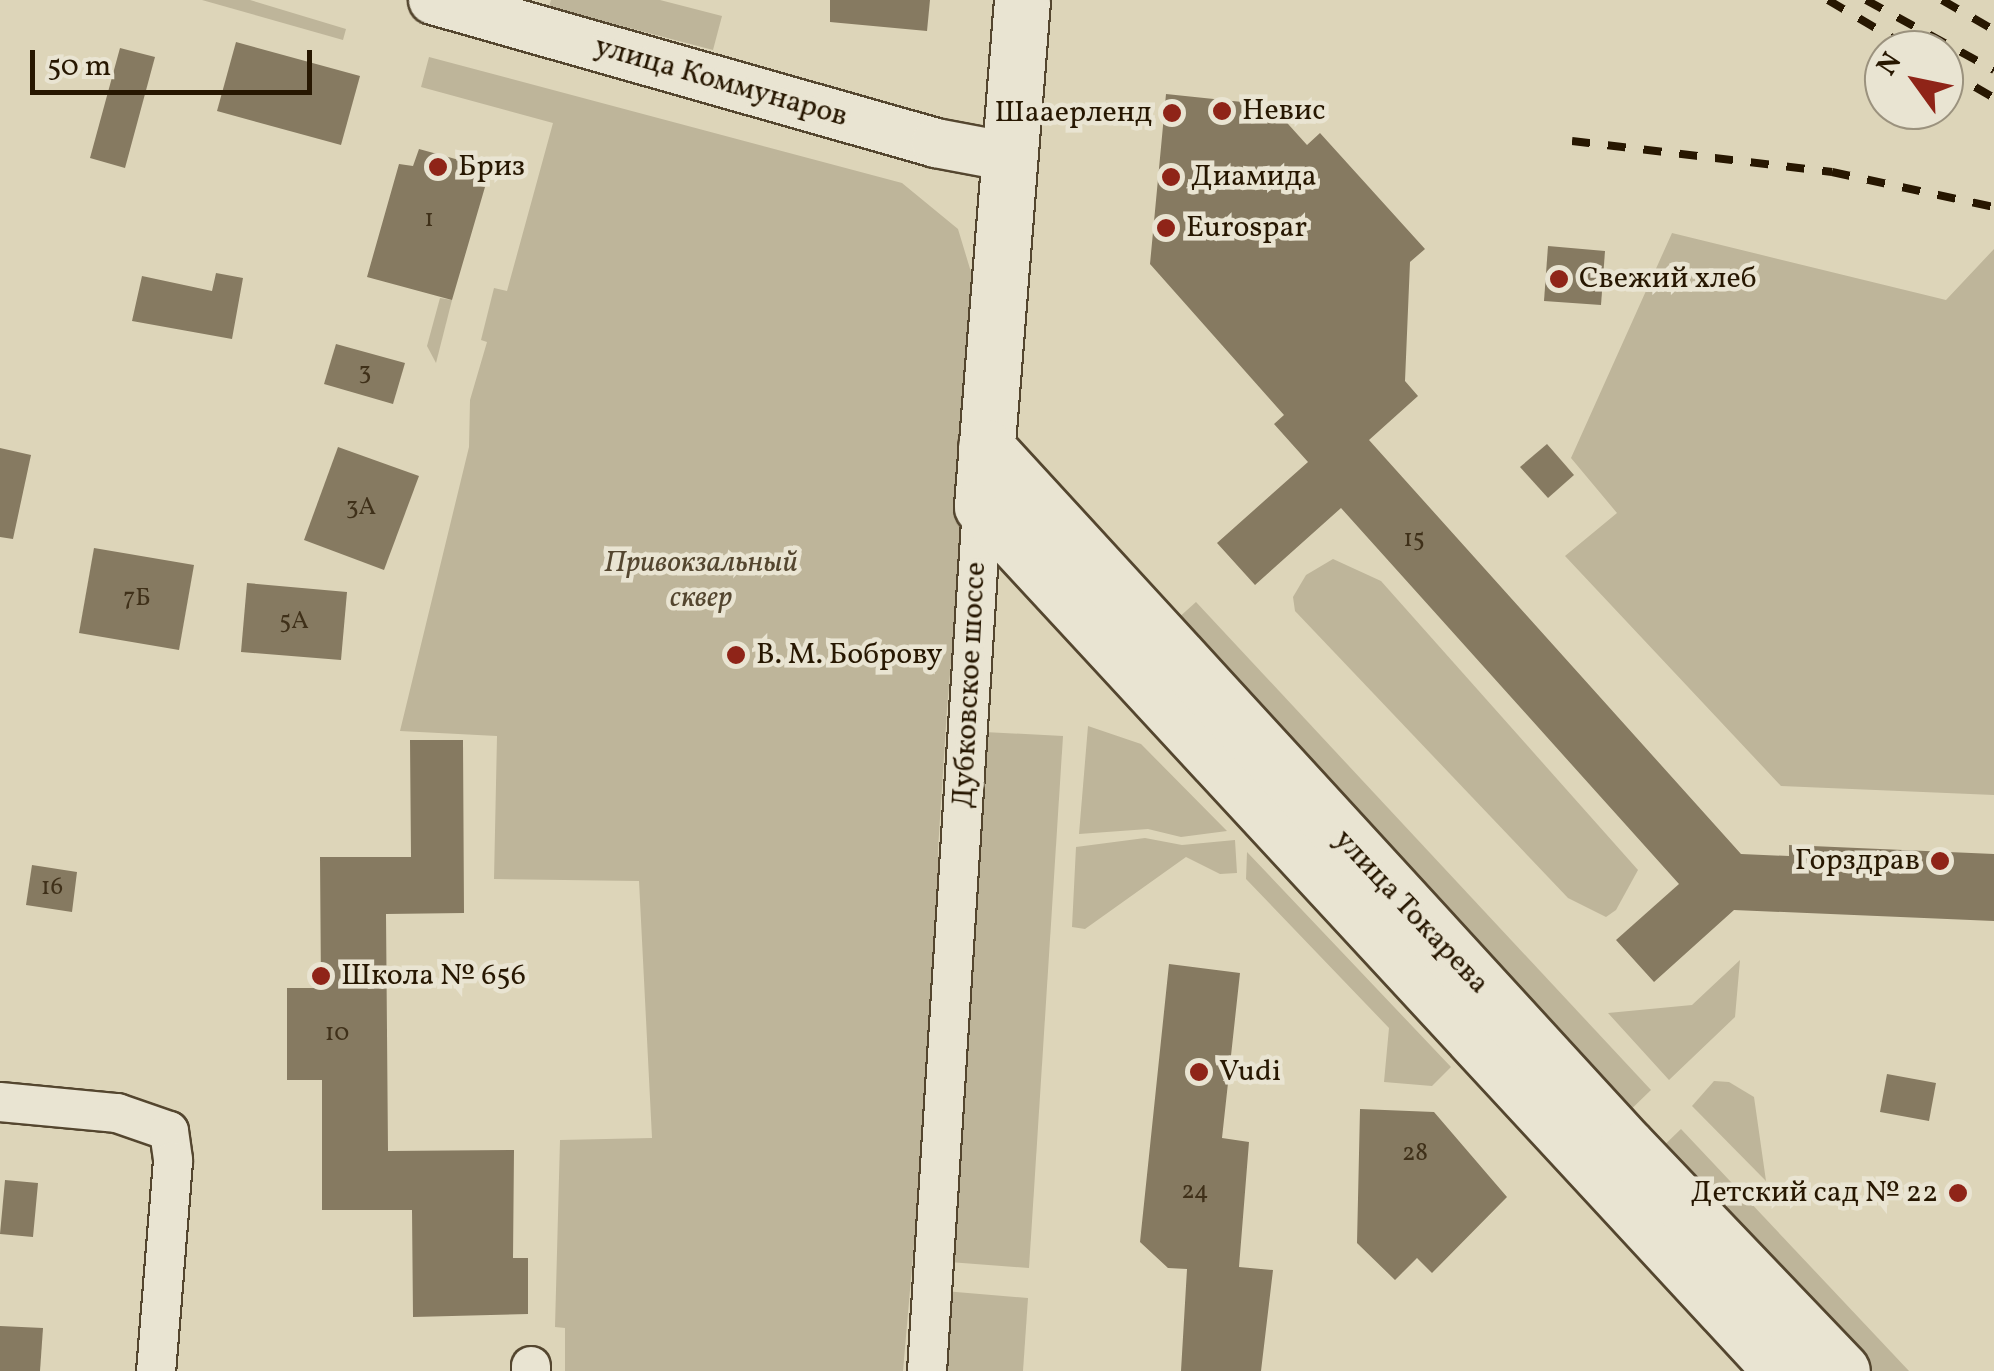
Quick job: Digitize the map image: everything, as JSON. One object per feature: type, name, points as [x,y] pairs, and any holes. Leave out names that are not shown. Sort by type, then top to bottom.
[{"type":"main road","name":"Дубковское шоссе","points":[[982,506],[1022,0]]},
{"type":"main road","name":"улица Токарева","points":[[986,447],[1627,1146],[1842,1371]]},
{"type":"main road","name":"улица Токарева","points":[[982,506],[1782,1371]]},
{"type":"street","name":"улица Коммунаров","points":[[433,0],[936,143],[1010,157]]},
{"type":"street","name":"Дубковское шоссе","points":[[927,1371],[982,506]]},
{"type":"street","points":[[0,1102],[117,1112],[169,1132],[173,1161],[156,1371]]},
{"type":"green space","points":[[202,0],[250,0],[346,29],[343,40]]},
{"type":"green space","points":[[551,0],[660,0],[722,16],[713,50],[549,7]]},
{"type":"green space","name":"Привокзальный сквер","points":[[429,57],[902,183],[958,229],[974,282],[984,283],[947,709],[938,850],[942,920],[903,1371],[565,1371],[565,1328],[555,1327],[560,1140],[652,1138],[639,881],[494,879],[497,736],[400,731],[469,447],[470,400],[487,342],[481,340],[494,288],[507,291],[553,123],[421,87]]},
{"type":"green space","points":[[1672,233],[1946,300],[1994,249],[1994,795],[1781,786],[1565,556],[1617,513],[1571,458]]},
{"type":"green space","points":[[440,298],[452,300],[436,363],[427,346]]},
{"type":"green space","points":[[1333,559],[1381,581],[1638,870],[1616,910],[1606,917],[1568,898],[1295,611],[1293,597],[1306,575]]},
{"type":"green space","points":[[1196,602],[1651,1090],[1620,1120],[1166,629]]},
{"type":"green space","points":[[1088,726],[1141,744],[1227,831],[1181,837],[1148,829],[1079,834]]},
{"type":"green space","points":[[984,732],[1063,736],[1029,1268],[949,1262]]},
{"type":"green space","points":[[1145,838],[1182,845],[1235,840],[1237,873],[1220,874],[1186,857],[1085,929],[1072,927],[1076,847]]},
{"type":"green space","points":[[1247,852],[1451,1067],[1432,1086],[1384,1082],[1389,1028],[1246,879]]},
{"type":"green space","points":[[1740,960],[1735,1017],[1669,1080],[1608,1013],[1692,1005]]},
{"type":"green space","points":[[1714,1081],[1729,1082],[1754,1097],[1766,1181],[1692,1106]]},
{"type":"green space","points":[[1681,1129],[1909,1371],[1856,1371],[1653,1156]]},
{"type":"green space","points":[[944,1291],[1028,1298],[1023,1371],[939,1371]]},
{"type":"building","points":[[830,0],[930,0],[927,31],[830,22]]},
{"type":"building","points":[[236,42],[360,76],[341,145],[217,111]]},
{"type":"building","points":[[120,48],[155,57],[125,168],[90,158]]},
{"type":"building","points":[[1166,94],[1271,105],[1307,145],[1320,133],[1425,249],[1410,262],[1405,381],[1418,396],[1369,440],[1741,854],[1789,856],[1789,845],[1994,854],[1994,921],[1734,910],[1654,982],[1616,940],[1679,884],[1341,508],[1255,585],[1217,543],[1308,462],[1274,424],[1284,415],[1150,264]]},
{"type":"building","points":[[419,149],[481,166],[476,185],[485,187],[452,300],[367,277],[399,164],[413,166]]},
{"type":"building","points":[[1548,246],[1605,251],[1601,305],[1544,301]]},
{"type":"building","points":[[216,273],[243,278],[232,339],[132,321],[142,276],[212,291]]},
{"type":"building","points":[[336,344],[405,363],[393,404],[324,384]]},
{"type":"building","points":[[1547,444],[1574,475],[1548,498],[1520,467]]},
{"type":"building","points":[[338,447],[419,476],[384,570],[304,540]]},
{"type":"building","points":[[0,448],[31,455],[13,539],[0,537]]},
{"type":"building","points":[[94,548],[194,565],[179,650],[79,633]]},
{"type":"building","points":[[247,583],[347,592],[341,660],[241,652]]},
{"type":"building","points":[[410,740],[463,740],[464,913],[386,914],[388,1151],[514,1150],[513,1258],[528,1258],[528,1314],[413,1317],[412,1210],[322,1210],[322,1080],[287,1080],[287,988],[321,988],[320,857],[411,857]]},
{"type":"building","points":[[32,865],[77,872],[72,912],[26,905]]},
{"type":"building","points":[[1169,964],[1240,973],[1222,1138],[1249,1142],[1239,1267],[1273,1270],[1261,1371],[1181,1371],[1187,1269],[1168,1268],[1140,1242]]},
{"type":"building","points":[[1887,1074],[1936,1083],[1929,1121],[1880,1112]]},
{"type":"building","points":[[1360,1109],[1434,1112],[1507,1197],[1432,1273],[1417,1258],[1395,1280],[1357,1243]]},
{"type":"building","points":[[5,1180],[38,1183],[33,1237],[0,1234]]},
{"type":"building","points":[[0,1326],[43,1328],[40,1371],[0,1371]]},
{"type":"railway","points":[[1828,0],[1879,30]]},
{"type":"railway","points":[[1866,0],[1994,70]]},
{"type":"railway","points":[[1942,0],[1994,30]]},
{"type":"railway","points":[[1964,81],[1994,98]]},
{"type":"railway","points":[[1572,141],[1832,172],[1994,207]]},
{"type":"place","name":"Невис","points":[[1222,111]]},
{"type":"place","name":"Шааерленд","points":[[1172,113]]},
{"type":"place","name":"Бриз","points":[[438,167]]},
{"type":"place","name":"Диамида","points":[[1171,177]]},
{"type":"place","name":"Eurospar","points":[[1166,228]]},
{"type":"place","name":"Свежий хлеб","points":[[1559,279]]},
{"type":"place","name":"В. М. Боброву","points":[[736,655]]},
{"type":"place","name":"Горздрав","points":[[1940,861]]},
{"type":"place","name":"Школа № 656","points":[[321,976]]},
{"type":"place","name":"Vudi","points":[[1199,1072]]},
{"type":"place","name":"Детский сад № 22","points":[[1958,1193]]}]
